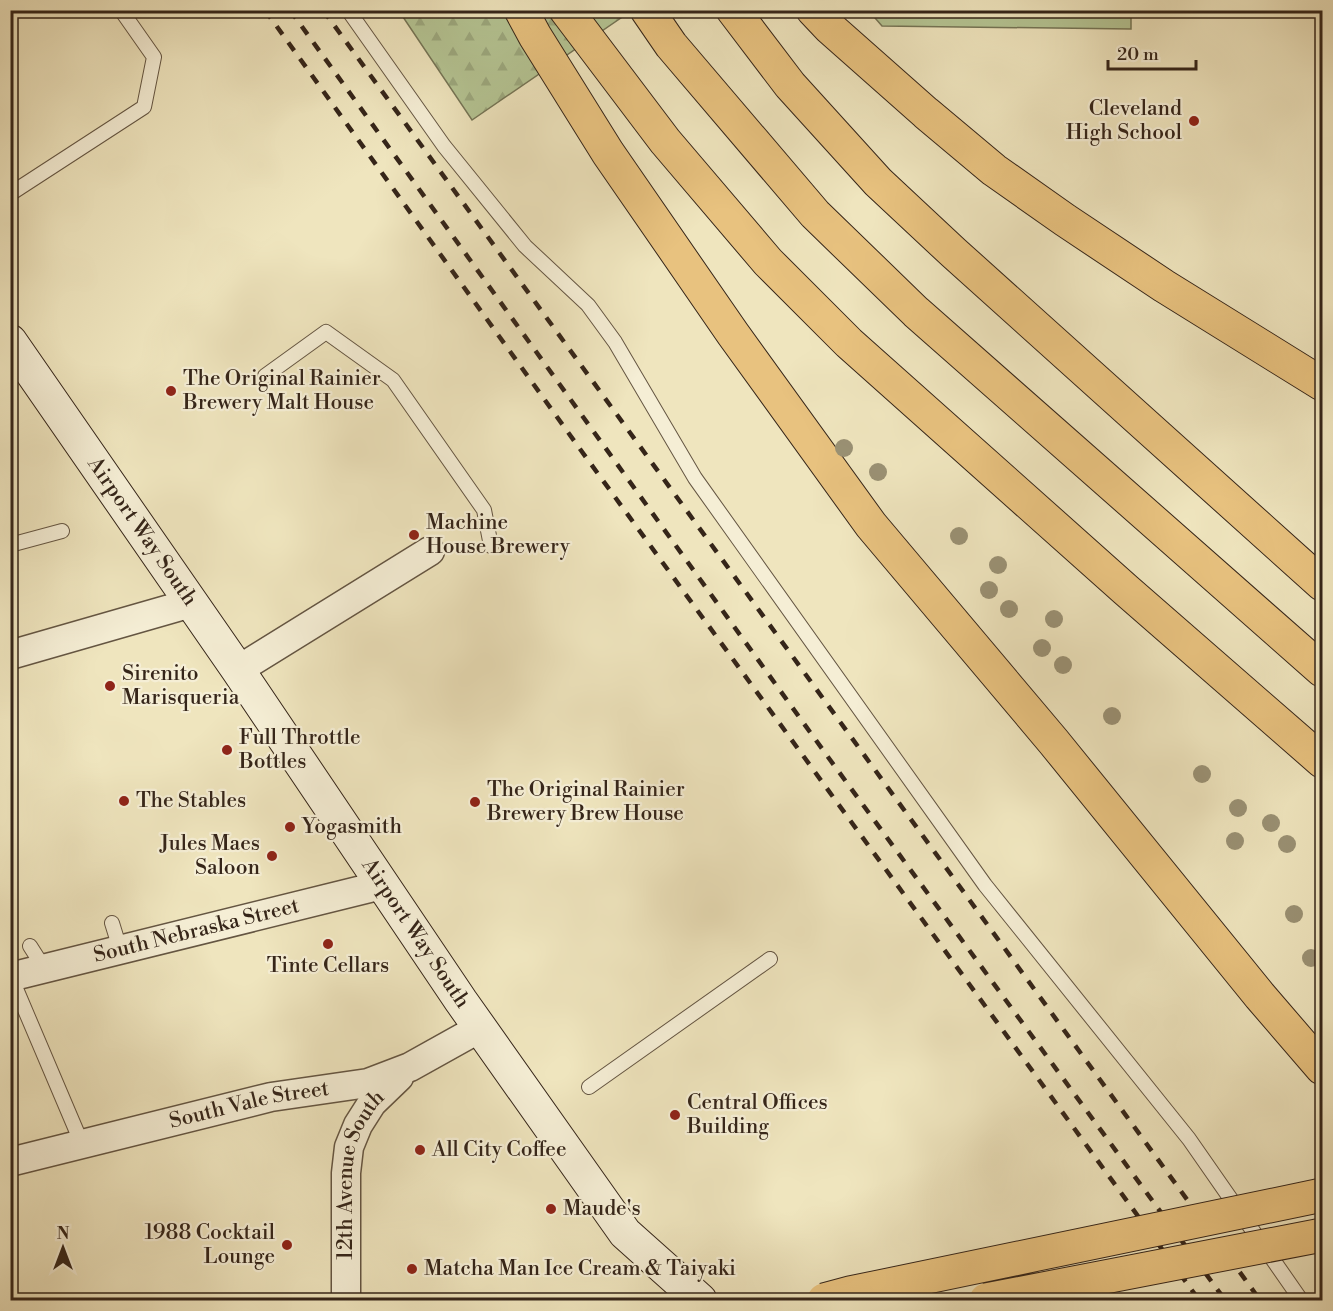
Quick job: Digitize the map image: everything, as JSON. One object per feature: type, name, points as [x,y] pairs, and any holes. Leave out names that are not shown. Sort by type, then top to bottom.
[{"type":"highway","points":[[521,10],[608,153],[732,334],[871,525],[1053,741],[1260,996],[1323,1068]]},
{"type":"highway","points":[[566,10],[666,141],[760,253],[849,343],[1117,582],[1323,761]]},
{"type":"highway","points":[[647,10],[671,45],[815,214],[916,312],[1323,670]]},
{"type":"highway","points":[[733,10],[790,85],[878,182],[962,261],[1323,584]]},
{"type":"highway","points":[[813,10],[830,28],[926,113],[994,170],[1164,286],[1323,384]]},
{"type":"highway","points":[[1287,551],[1323,576]]},
{"type":"highway","points":[[824,1300],[1323,1195]]},
{"type":"highway","points":[[986,1300],[1323,1235]]},
{"type":"main road","name":"Airport Way South","points":[[10,341],[238,670],[480,1028],[625,1233],[700,1300]]},
{"type":"street","points":[[238,670],[430,551]]},
{"type":"street","points":[[10,655],[191,603]]},
{"type":"street","name":"South Nebraska Street","points":[[11,977],[37,957],[116,936],[382,885]]},
{"type":"street","name":"South Vale Street","points":[[10,1162],[271,1097],[368,1083],[410,1067],[480,1028]]},
{"type":"street","name":"12th Avenue South","points":[[346,1300],[346,1173],[350,1147],[358,1125],[372,1102],[410,1067]]},
{"type":"lane","points":[[10,194],[144,107],[154,57],[121,10]]},
{"type":"lane","points":[[348,10],[444,146],[518,237],[588,305],[615,342],[695,478],[984,885],[1189,1139],[1302,1300]]},
{"type":"lane","points":[[265,376],[326,332],[393,380],[484,510],[490,546]]},
{"type":"lane","points":[[10,545],[62,531]]},
{"type":"lane","points":[[589,1087],[770,960]]},
{"type":"lane","points":[[11,977],[82,1144]]},
{"type":"green space","points":[[399,11],[631,11],[472,120]]},
{"type":"green space","points":[[869,11],[1131,11],[1131,29],[882,26]]},
{"type":"railway","points":[[265,10],[580,449],[1199,1300]]},
{"type":"railway","points":[[290,10],[828,757],[1225,1300]]},
{"type":"railway","points":[[323,10],[1260,1300]]},
{"type":"place","name":"Cleveland High School","points":[[1194,121]]},
{"type":"place","name":"The Original Rainier Brewery Malt House","points":[[171,391]]},
{"type":"place","name":"Machine House Brewery","points":[[414,535]]},
{"type":"place","name":"Sirenito Marisqueria","points":[[110,686]]},
{"type":"place","name":"Full Throttle Bottles","points":[[227,750]]},
{"type":"place","name":"The Stables","points":[[124,801]]},
{"type":"place","name":"The Original Rainier Brewery Brew House","points":[[475,802]]},
{"type":"place","name":"Yogasmith","points":[[290,827]]},
{"type":"place","name":"Jules Maes Saloon","points":[[272,856]]},
{"type":"place","name":"Tinte Cellars","points":[[328,944]]},
{"type":"place","name":"Central Offices Building","points":[[675,1115]]},
{"type":"place","name":"All City Coffee","points":[[420,1150]]},
{"type":"place","name":"Maude's","points":[[551,1209]]},
{"type":"place","name":"1988 Cocktail Lounge","points":[[287,1245]]},
{"type":"place","name":"Matcha Man Ice Cream & Taiyaki","points":[[412,1269]]}]
